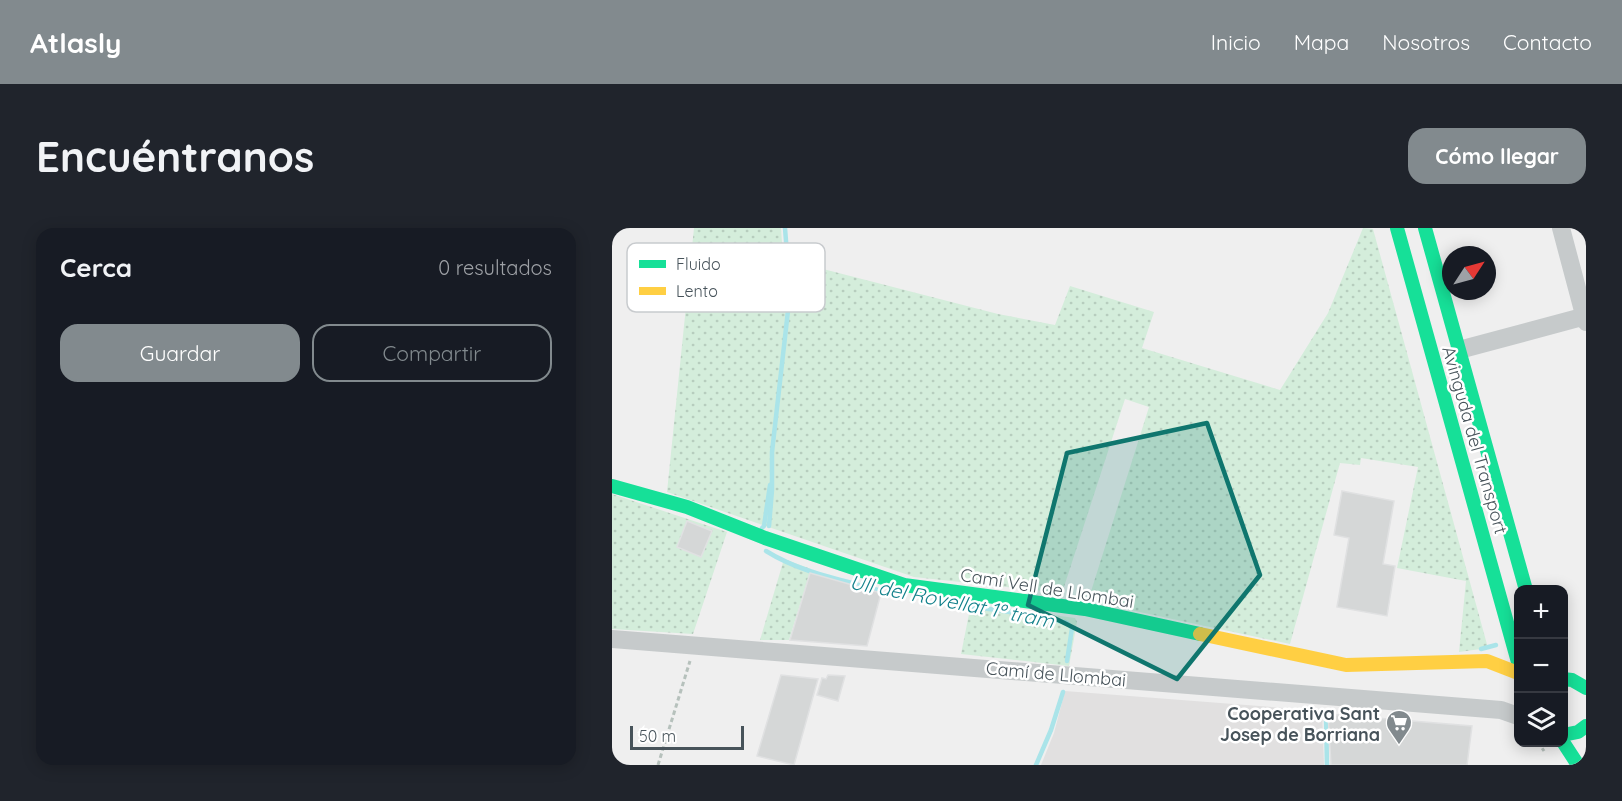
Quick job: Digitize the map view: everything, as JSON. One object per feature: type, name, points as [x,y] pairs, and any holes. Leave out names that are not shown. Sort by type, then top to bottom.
[{"type":"street","name":"Avinguda del Transport","points":[[1398,228],[1514,648]]},
{"type":"street","name":"Avinguda del Transport","points":[[1425,228],[1525,585]]},
{"type":"street","points":[[1459,350],[1585,318],[1561,228]]},
{"type":"street","name":"Camí Vell de Llombai","points":[[612,486],[687,507],[765,538],[904,585],[1084,609],[1346,665],[1487,661]]},
{"type":"street","points":[[1487,661],[1502,653],[1509,631]]},
{"type":"street","name":"Camí de Llombai","points":[[612,639],[1510,708]]},
{"type":"street","points":[[1487,661],[1514,671]]},
{"type":"street","points":[[1568,681],[1583,684]]},
{"type":"street","points":[[1568,734],[1578,732],[1586,726]]},
{"type":"street","points":[[1566,747],[1578,765]]},
{"type":"path","points":[[658,765],[695,645]]},
{"type":"highlighted area","points":[[1207,423],[1260,575],[1177,679],[1028,605],[1067,453]]},
{"type":"shaded area","points":[[1065,691],[1322,711],[1324,765],[1041,765],[1054,733]]},
{"type":"green space","points":[[694,228],[781,228],[782,243],[692,243]]},
{"type":"green space","points":[[1363,228],[1373,229],[1488,648],[1459,652],[1466,581],[1397,568],[1418,467],[1361,458],[1360,465],[1340,463],[1290,644],[1088,601],[1149,407],[1125,399],[1062,593],[914,577],[667,492],[685,312],[825,312],[825,269],[998,314],[1055,325],[1070,286],[1154,312],[1142,348],[1280,390],[1328,313]]},
{"type":"green space","points":[[612,494],[727,532],[693,634],[612,629]]},
{"type":"green space","points":[[784,559],[811,569],[789,640],[760,640]]},
{"type":"green space","points":[[971,604],[1075,618],[1077,622],[1069,666],[961,654]]},
{"type":"building","points":[[1342,491],[1394,501],[1383,564],[1395,566],[1387,616],[1337,607],[1349,538],[1334,535]]},
{"type":"building","points":[[687,521],[712,531],[701,557],[677,547]]},
{"type":"building","points":[[810,573],[881,593],[867,646],[790,640]]},
{"type":"building","points":[[781,675],[818,679],[794,765],[757,756]]},
{"type":"building","points":[[828,675],[845,676],[838,701],[817,695],[822,678],[826,679]]},
{"type":"building","name":"Cooperativa Sant Josep de Borriana","points":[[1328,714],[1472,726],[1467,765],[1331,765]]},
{"type":"waterway","points":[[785,228],[786,243]]},
{"type":"waterway","points":[[769,526],[772,452],[788,312]]},
{"type":"waterway","name":"Ull del Rovellat 1º tram","points":[[762,528],[770,485]]},
{"type":"waterway","name":"Ull del Rovellat 1º tram","points":[[766,551],[793,565],[882,591]]},
{"type":"waterway","name":"Ull del Rovellat 1º tram","points":[[947,603],[1010,612]]},
{"type":"waterway","name":"Ull del Rovellat 1º tram","points":[[1036,615],[1067,623],[1072,628],[1067,661]]},
{"type":"waterway","points":[[1481,649],[1496,645]]},
{"type":"waterway","name":"Ull del Rovellat 1º tram","points":[[1036,765],[1051,730],[1063,692]]},
{"type":"waterway","points":[[1326,717],[1327,765]]},
{"type":"traffic: fast","points":[[1397,228],[1514,648]]},
{"type":"traffic: fast","points":[[1425,228],[1525,585]]},
{"type":"traffic: fast","points":[[612,486],[687,507],[765,538],[904,585],[1085,609],[1200,634]]},
{"type":"traffic: fast","points":[[1568,680],[1586,688]]},
{"type":"traffic: fast","points":[[1568,734],[1578,732],[1586,726]]},
{"type":"traffic: fast","points":[[1566,747],[1578,765]]},
{"type":"traffic: slow","points":[[1200,634],[1346,665],[1487,661],[1514,671]]},
{"type":"place","name":"Cooperativa Sant Josep de Borriana","points":[[1399,746]]}]
